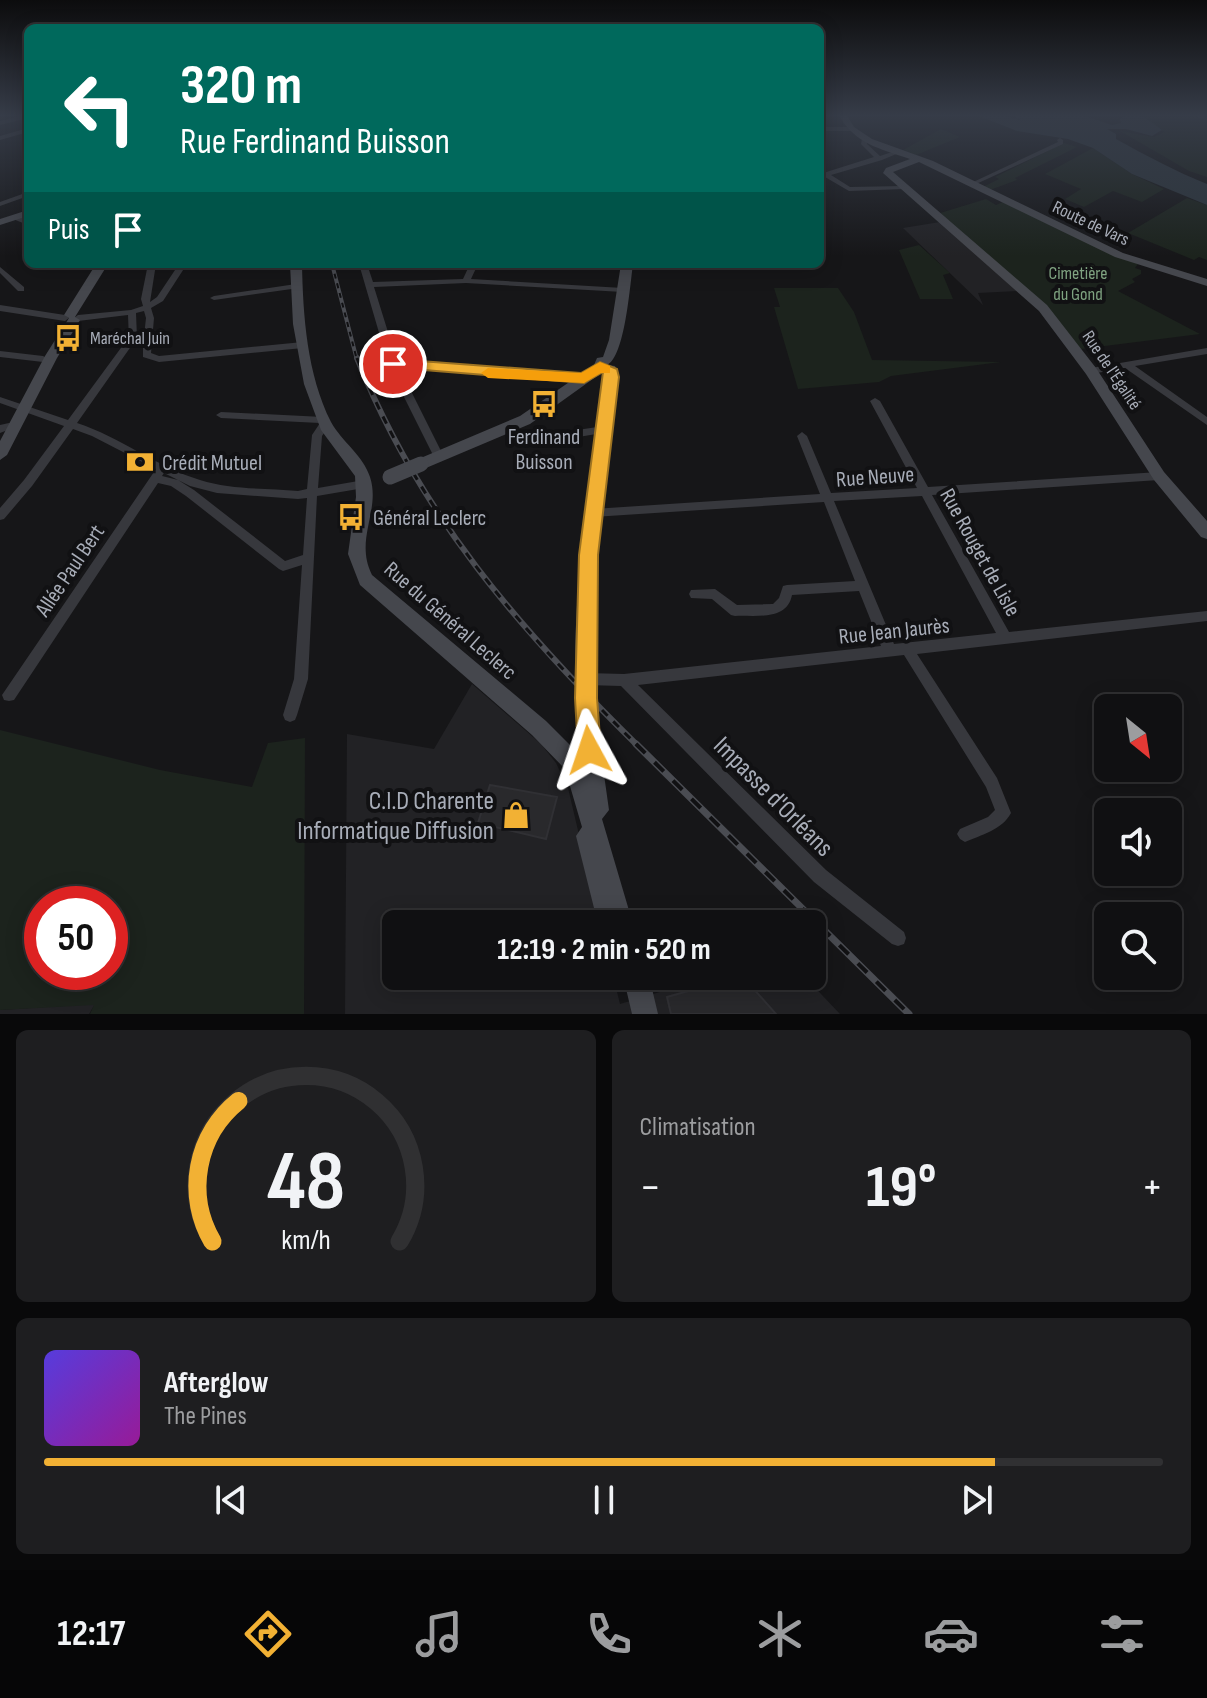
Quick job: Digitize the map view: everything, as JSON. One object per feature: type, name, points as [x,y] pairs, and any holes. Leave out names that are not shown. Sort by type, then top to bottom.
[{"type":"main road","points":[[902,188],[888,172],[913,161]]},
{"type":"main road","name":"Route de Vars","points":[[924,161],[1119,255],[1207,283]]},
{"type":"main road","name":"Rue de l'Égalité","points":[[902,188],[1043,308],[1091,371],[1159,476],[1207,532]]},
{"type":"main road","points":[[0,222],[24,214]]},
{"type":"main road","points":[[0,455],[47,358],[103,268]]},
{"type":"main road","points":[[296,268],[303,345],[326,426],[361,472],[356,486]]},
{"type":"main road","points":[[356,486],[390,477],[525,420],[606,365],[615,340],[626,268]]},
{"type":"main road","points":[[606,365],[612,377],[588,555],[586,718],[614,910]]},
{"type":"main road","points":[[0,445],[4,428],[22,407]]},
{"type":"main road","name":"Rue du Général Leclerc","points":[[356,486],[355,555],[366,580],[539,728],[574,763]]},
{"type":"main road","points":[[586,718],[574,763],[612,910]]},
{"type":"main road","points":[[574,763],[609,875]]},
{"type":"main road","points":[[629,990],[634,1014]]},
{"type":"main road","points":[[639,990],[645,1014]]},
{"type":"street","points":[[824,176],[872,161]]},
{"type":"street","points":[[972,184],[1021,161]]},
{"type":"street","points":[[824,176],[849,189],[902,188]]},
{"type":"street","points":[[0,204],[24,195]]},
{"type":"street","points":[[16,217],[24,221]]},
{"type":"street","points":[[151,268],[146,303],[150,318],[146,355],[154,359],[303,345]]},
{"type":"street","points":[[0,308],[72,318],[132,312],[160,299],[180,268]]},
{"type":"street","points":[[364,268],[393,364],[439,457]]},
{"type":"street","points":[[466,281],[472,268]]},
{"type":"street","points":[[0,269],[21,289]]},
{"type":"street","points":[[368,285],[466,281],[623,290]]},
{"type":"street","points":[[214,298],[296,286]]},
{"type":"street","points":[[0,516],[133,340],[132,312]]},
{"type":"street","points":[[133,340],[146,338]]},
{"type":"street","points":[[1091,371],[1207,351]]},
{"type":"street","points":[[0,354],[47,358]]},
{"type":"street","points":[[393,364],[584,378]]},
{"type":"street","points":[[1126,364],[1207,422]]},
{"type":"street","points":[[0,400],[120,444],[190,493],[283,566],[308,558]]},
{"type":"street","name":"Rue Rouget de Lisle","points":[[875,401],[1006,639]]},
{"type":"street","points":[[221,415],[326,426]]},
{"type":"street","points":[[290,715],[301,679],[317,435],[326,426]]},
{"type":"street","points":[[537,440],[604,430]]},
{"type":"street","points":[[802,436],[890,651]]},
{"type":"street","points":[[159,473],[217,489],[265,494],[313,494],[356,486]]},
{"type":"street","name":"Allée Paul Bert","points":[[9,695],[159,473]]},
{"type":"street","name":"Rue Neuve","points":[[593,513],[1159,476]]},
{"type":"street","points":[[695,594],[715,594],[735,611],[776,609],[785,601],[787,590],[862,586]]},
{"type":"street","name":"Rue Jean Jaurès","points":[[586,679],[624,680],[1207,616]]},
{"type":"street","points":[[907,649],[992,783],[1003,813],[993,822],[965,834]]},
{"type":"street","name":"Impasse d'Orléans","points":[[624,680],[820,876],[898,938]]},
{"type":"shaded area","points":[[1113,161],[1158,161],[1207,184],[1207,205],[1132,174]]},
{"type":"shaded area","points":[[940,222],[1020,291],[978,293],[983,305],[903,228]]},
{"type":"shaded area","points":[[472,684],[541,744],[556,763],[568,788],[597,910],[382,910],[382,990],[616,990],[620,1004],[666,990],[817,990],[840,1014],[345,1014],[347,734],[434,749]]},
{"type":"shaded area","points":[[95,1004],[89,1014],[0,1014],[0,1010]]},
{"type":"green space","points":[[1027,161],[1048,161],[1015,178],[1017,180],[990,190],[983,187],[999,179],[995,177]]},
{"type":"green space","points":[[1068,161],[1113,161],[1164,189],[1142,202],[1113,191],[1084,207],[1065,199],[1081,189],[1045,174]]},
{"type":"green space","points":[[1172,161],[1207,161],[1207,177]]},
{"type":"green space","points":[[1187,198],[1207,205],[1207,260],[1199,257],[1194,260],[1128,233]]},
{"type":"green space","name":"Cimetière du Gond","points":[[986,199],[996,205],[1003,202],[1138,264],[1135,268],[1141,270],[1141,274],[1132,279],[1135,282],[1118,291],[1200,334],[1081,349],[937,214]]},
{"type":"green space","points":[[919,245],[950,273],[943,275],[953,299],[920,299],[899,250]]},
{"type":"green space","points":[[774,288],[838,288],[854,312],[872,360],[1001,362],[891,376],[879,382],[798,389],[774,307],[780,307]]},
{"type":"green space","points":[[0,730],[160,770],[252,787],[268,743],[305,738],[304,1014],[90,1014],[94,1005],[0,1010]]},
{"type":"building","name":"C.I.D Charente Informatique Diffusion","points":[[490,785],[557,797],[546,839],[478,823]]},
{"type":"building","points":[[692,990],[755,990],[776,1014],[671,1014],[667,997]]},
{"type":"railway","points":[[333,268],[357,360]]},
{"type":"railway","points":[[357,358],[410,468],[476,567],[553,658],[637,745]]},
{"type":"railway","points":[[637,745],[909,1014]]},
{"type":"slow traffic","points":[[488,373],[584,378],[600,367],[605,369]]},
{"type":"place","name":"Maréchal Juin","points":[[68,338]]},
{"type":"place","name":"Ferdinand Buisson","points":[[544,404]]},
{"type":"place","name":"Crédit Mutuel","points":[[140,462]]},
{"type":"place","name":"Général Leclerc","points":[[351,517]]},
{"type":"place","name":"C.I.D Charente Informatique Diffusion","points":[[516,815]]},
{"type":"route","points":[[393,364],[584,378],[600,367],[610,369],[612,377],[588,555],[586,718],[589,750]]}]
